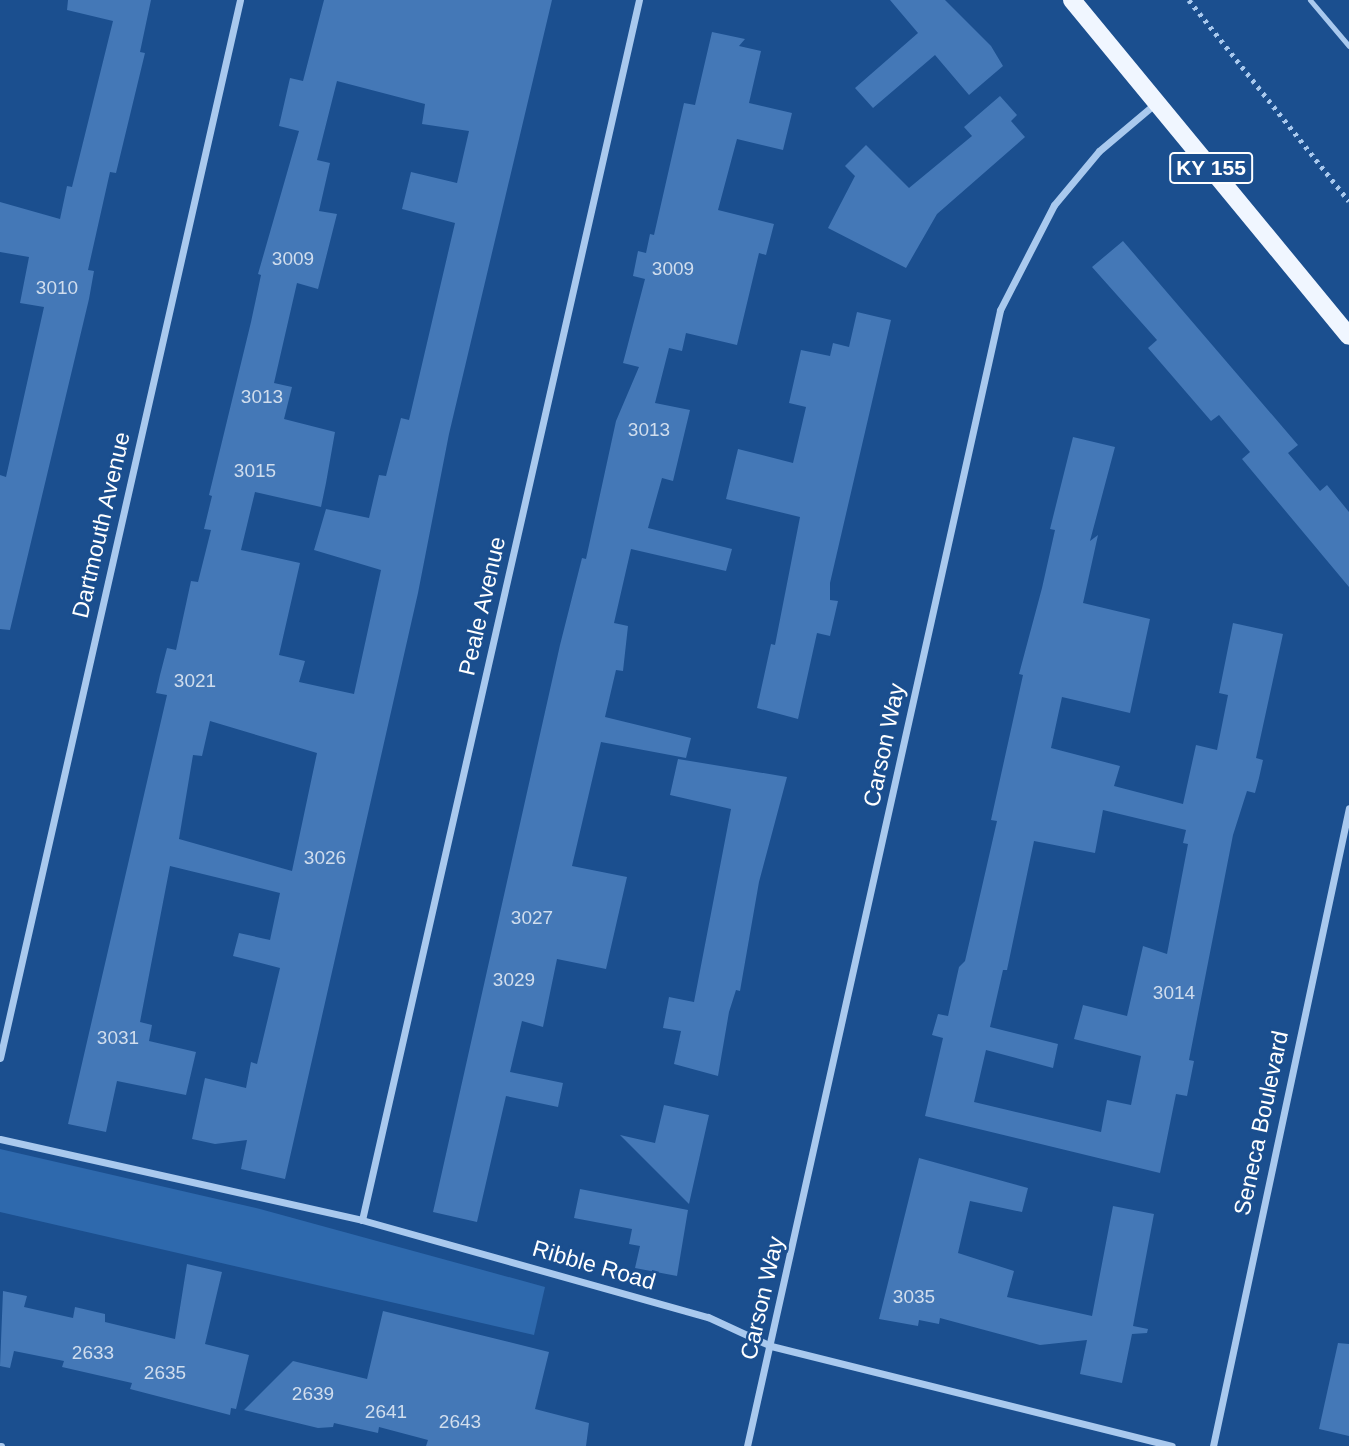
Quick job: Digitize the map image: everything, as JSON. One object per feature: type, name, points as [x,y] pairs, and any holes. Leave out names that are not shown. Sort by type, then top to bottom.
[{"type":"main road","name":"KY 155","points":[[1072,0],[1349,336]]},
{"type":"street","name":"Dartmouth Avenue","points":[[0,1058],[240,0]]},
{"type":"street","name":"Peale Avenue","points":[[362,1220],[639,0]]},
{"type":"street","name":"Carson Way","points":[[747,1446],[1000,310],[1021,262],[1054,205],[1099,151],[1157,102]]},
{"type":"street","name":"Seneca Boulevard","points":[[1213,1446],[1349,808]]},
{"type":"street","name":"Ribble Road","points":[[0,1139],[362,1220],[708,1317],[771,1346],[1172,1446]]},
{"type":"lane","points":[[1310,0],[1349,46]]},
{"type":"path","points":[[1189,0],[1349,201]]},
{"type":"shaded area","points":[[0,1149],[260,1209],[545,1287],[534,1335],[0,1212]]},
{"type":"building","points":[[68,0],[151,0],[140,52],[145,53],[116,173],[110,172],[88,270],[94,271],[89,299],[10,630],[0,629],[0,475],[6,477],[44,307],[20,303],[29,257],[0,252],[0,202],[60,219],[67,186],[72,187],[113,21],[67,10]]},
{"type":"building","points":[[324,0],[552,0],[449,434],[418,593],[285,1179],[241,1169],[247,1140],[215,1144],[192,1139],[205,1078],[246,1088],[251,1062],[257,1064],[280,968],[233,956],[239,933],[270,940],[280,893],[170,866],[140,1022],[152,1025],[149,1041],[196,1052],[186,1095],[117,1081],[106,1132],[68,1124],[167,695],[156,693],[160,675],[167,648],[176,650],[191,581],[198,582],[211,530],[204,529],[212,496],[209,495],[251,322],[261,275],[258,274],[299,131],[279,126],[290,78],[303,81]],"holes":[[[337,81],[425,104],[422,124],[469,131],[457,183],[411,172],[402,209],[455,223],[409,420],[401,418],[386,476],[379,475],[369,518],[326,509],[314,550],[381,570],[354,694],[299,682],[305,661],[279,655],[300,563],[241,550],[255,492],[321,507],[326,483],[335,432],[284,419],[292,387],[274,383],[297,283],[318,289],[337,214],[319,211],[330,163],[317,160]],[[210,721],[317,753],[292,871],[179,839],[193,755],[202,756]]]},
{"type":"building","points":[[890,0],[945,0],[991,46],[1003,66],[969,95],[935,55],[873,108],[855,88],[918,33]]},
{"type":"building","points":[[712,32],[745,39],[739,46],[761,51],[749,103],[792,113],[783,150],[737,139],[718,210],[774,224],[766,255],[759,253],[737,345],[686,333],[682,351],[669,348],[655,403],[690,410],[673,481],[662,478],[648,528],[732,549],[726,571],[631,549],[614,623],[628,626],[623,671],[616,670],[605,717],[691,738],[686,758],[601,742],[572,866],[627,877],[606,969],[557,959],[543,1027],[522,1021],[510,1072],[563,1083],[558,1107],[506,1096],[477,1222],[433,1212],[560,645],[582,558],[586,559],[616,421],[639,367],[623,363],[645,279],[633,276],[638,251],[646,253],[650,234],[654,235],[684,103],[695,105]]},
{"type":"building","points":[[1000,96],[1017,115],[1011,121],[1025,137],[937,214],[906,268],[828,228],[855,176],[845,166],[866,145],[909,188],[972,136],[964,127]]},
{"type":"building","points":[[1123,241],[1298,445],[1288,453],[1320,491],[1327,485],[1349,512],[1349,587],[1242,459],[1250,452],[1219,415],[1211,421],[1148,348],[1157,340],[1092,267]]},
{"type":"building","points":[[857,312],[891,320],[830,583],[830,600],[838,601],[830,636],[817,633],[798,719],[757,708],[771,644],[775,645],[800,517],[726,499],[738,449],[793,463],[806,407],[789,403],[801,350],[830,356],[833,343],[849,347]]},
{"type":"building","points":[[1073,437],[1115,447],[1090,541],[1098,535],[1083,603],[1150,619],[1130,713],[1062,697],[1051,748],[1120,766],[1114,786],[1183,804],[1196,745],[1217,750],[1228,695],[1219,693],[1233,623],[1283,634],[1256,758],[1263,760],[1259,778],[1255,793],[1247,791],[1233,835],[1189,1060],[1194,1061],[1187,1096],[1176,1094],[1160,1173],[925,1116],[943,1038],[932,1035],[938,1014],[948,1016],[959,967],[965,961],[997,821],[991,820],[1023,675],[1019,674],[1055,530],[1050,529]],"holes":[[[1103,810],[1186,830],[1183,843],[1188,844],[1167,954],[1143,946],[1127,1016],[1083,1005],[1074,1039],[1141,1056],[1131,1105],[1107,1100],[1101,1132],[974,1102],[986,1050],[1053,1068],[1058,1044],[990,1027],[1003,970],[1007,970],[1034,841],[1095,853]]]},
{"type":"building","points":[[678,759],[787,777],[759,882],[740,991],[736,990],[729,1012],[718,1076],[674,1064],[681,1031],[663,1028],[669,997],[694,1002],[731,809],[670,795]]},
{"type":"building","points":[[664,1105],[709,1115],[689,1204],[620,1135],[655,1143]]},
{"type":"building","points":[[919,1158],[1028,1188],[1022,1212],[970,1201],[958,1253],[1014,1271],[1007,1297],[1092,1316],[1113,1206],[1154,1214],[1133,1326],[1148,1329],[1147,1333],[1132,1334],[1122,1383],[1080,1374],[1087,1340],[1040,1345],[940,1318],[939,1324],[919,1320],[918,1326],[879,1319]]},
{"type":"building","points":[[580,1189],[688,1210],[677,1276],[635,1268],[640,1246],[629,1244],[632,1229],[574,1218]]},
{"type":"building","points":[[187,1264],[222,1272],[205,1344],[249,1355],[236,1409],[231,1408],[230,1415],[130,1389],[132,1383],[62,1367],[64,1361],[14,1351],[10,1368],[0,1366],[3,1291],[27,1296],[24,1307],[73,1318],[75,1307],[105,1314],[105,1322],[175,1339]]},
{"type":"building","points":[[383,1311],[549,1352],[535,1409],[589,1423],[586,1446],[426,1446],[428,1440],[379,1427],[378,1433],[334,1423],[333,1427],[318,1428],[244,1410],[293,1361],[367,1379]]},
{"type":"building","points":[[1338,1343],[1349,1344],[1349,1436],[1319,1429]]}]
